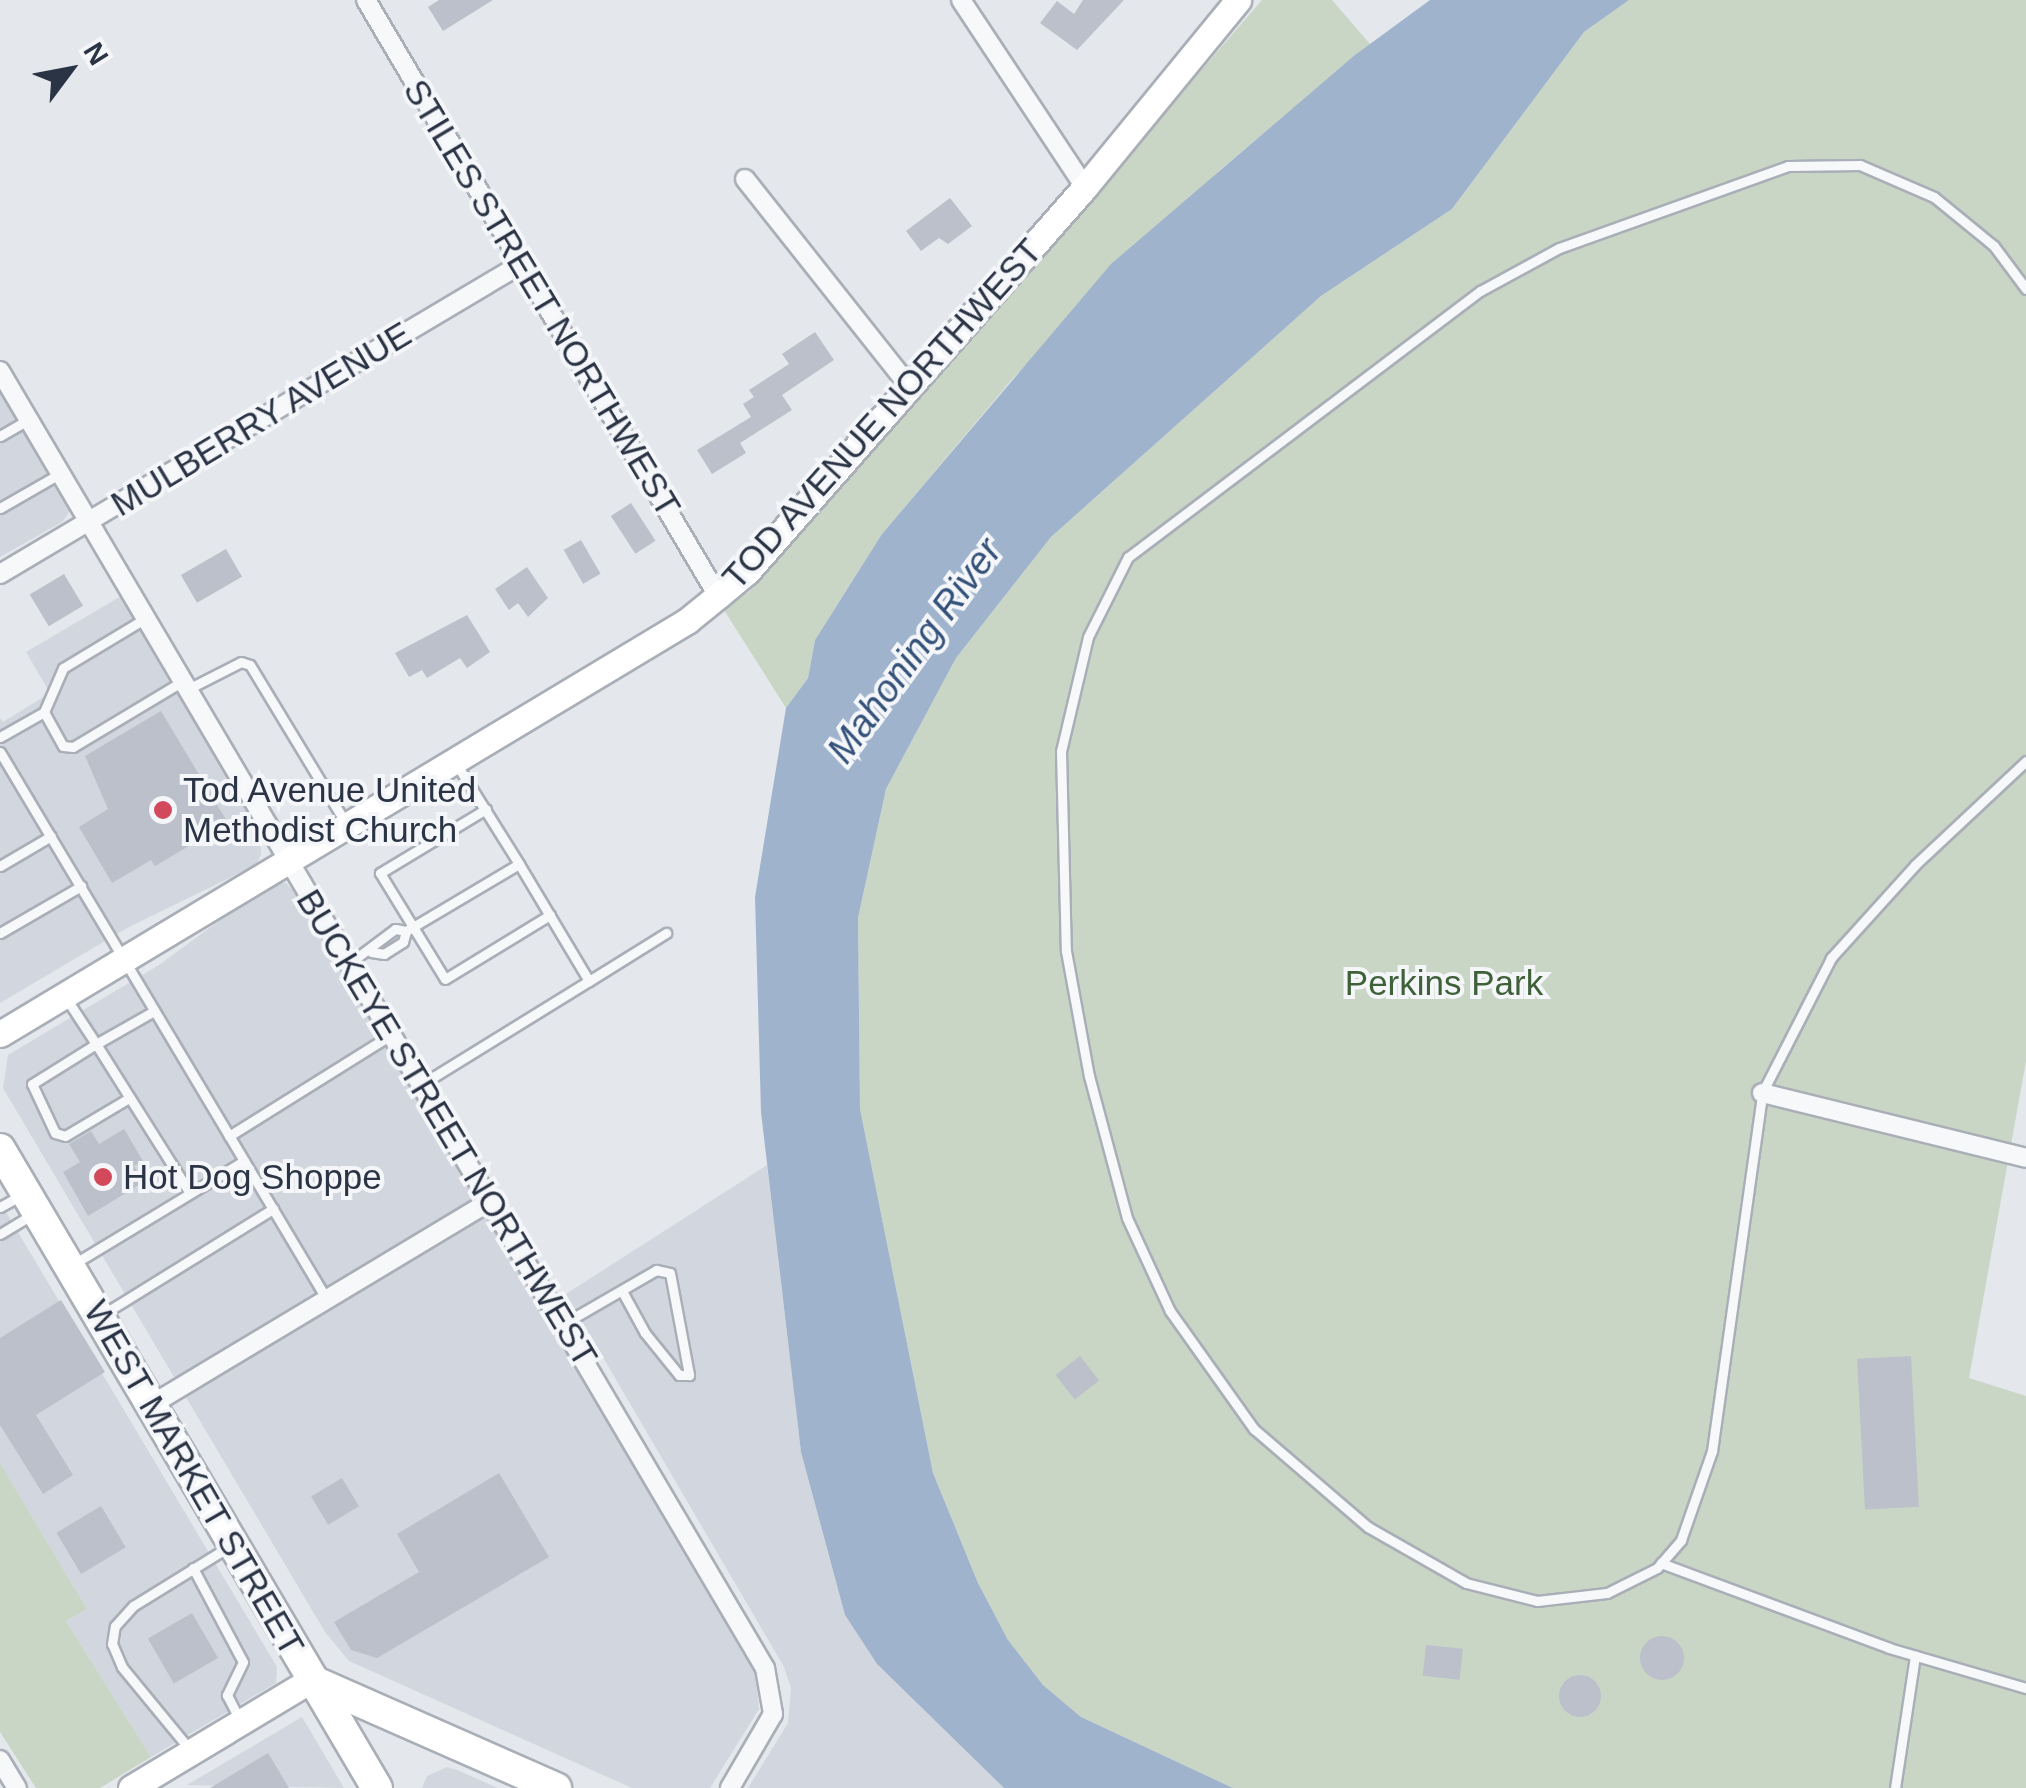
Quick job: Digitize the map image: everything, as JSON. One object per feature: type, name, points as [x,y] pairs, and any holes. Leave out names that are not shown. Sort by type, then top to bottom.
[{"type":"main road","name":"TOD AVENUE NORTHWEST","points":[[0,1034],[455,762],[718,596],[910,387],[1085,187],[1238,0]]},
{"type":"main road","name":"WEST MARKET STREET","points":[[0,1149],[21,1204],[70,1266],[311,1680],[556,1788]]},
{"type":"main road","points":[[131,1788],[311,1680],[377,1788]]},
{"type":"street","name":"STILES STREET NORTHWEST","points":[[366,0],[718,596]]},
{"type":"street","points":[[961,0],[1085,187]]},
{"type":"street","points":[[745,180],[910,387]]},
{"type":"street","name":"MULBERRY AVENUE","points":[[0,574],[522,264]]},
{"type":"street","name":"BUCKEYE STREET NORTHWEST","points":[[0,371],[769,1678],[767,1732],[730,1788]]},
{"type":"street","points":[[1762,1093],[2026,1158]]},
{"type":"street","points":[[151,1406],[490,1200]]},
{"type":"street","points":[[0,1760],[17,1788]]},
{"type":"lane","points":[[2026,289],[1994,246],[1934,197],[1860,165],[1788,166],[1559,248],[1480,291],[1292,438],[1193,503],[1128,558],[1088,638],[1062,751],[1066,951],[1089,1076],[1128,1218],[1170,1310],[1254,1429],[1368,1526],[1466,1582],[1537,1601],[1573,1598],[1607,1592],[1662,1563],[1680,1540],[1712,1451],[1762,1093],[1831,958],[1915,865],[2026,761]]},
{"type":"lane","points":[[0,436],[28,419]]},
{"type":"lane","points":[[0,508],[61,473]]},
{"type":"lane","points":[[0,737],[44,712],[62,668],[146,618]]},
{"type":"lane","points":[[44,712],[63,746],[73,747],[186,685],[240,662],[250,665],[348,826]]},
{"type":"lane","points":[[0,752],[326,1298]]},
{"type":"lane","points":[[455,762],[589,981]]},
{"type":"lane","points":[[486,809],[380,872],[410,929],[445,979],[550,915]]},
{"type":"lane","points":[[0,866],[51,836]]},
{"type":"lane","points":[[351,962],[370,952],[384,954],[403,942],[410,929],[519,864]]},
{"type":"lane","points":[[0,933],[81,886]]},
{"type":"lane","points":[[422,1084],[666,933]]},
{"type":"lane","points":[[64,996],[190,1194]]},
{"type":"lane","points":[[130,1098],[65,1136],[55,1133],[32,1084],[154,1011]]},
{"type":"lane","points":[[229,1136],[392,1034]]},
{"type":"lane","points":[[70,1266],[244,1161]]},
{"type":"lane","points":[[0,1234],[21,1204]]},
{"type":"lane","points":[[100,1316],[273,1209]]},
{"type":"lane","points":[[563,1324],[656,1270],[670,1273],[689,1375],[679,1375],[645,1333],[622,1291]]},
{"type":"lane","points":[[192,1752],[158,1715],[112,1644],[115,1626],[134,1606],[234,1544]]},
{"type":"lane","points":[[1662,1563],[1914,1656],[2026,1688]]},
{"type":"lane","points":[[193,1568],[244,1662],[227,1695],[241,1724]]},
{"type":"lane","points":[[1895,1788],[1914,1656]]},
{"type":"shaded area","points":[[0,387],[72,508],[62,522],[0,557]]},
{"type":"shaded area","points":[[123,595],[261,829],[261,855],[256,865],[127,928],[0,1003],[0,718],[3,722],[50,693],[26,652]]},
{"type":"shaded area","points":[[272,882],[286,883],[298,896],[756,1676],[759,1709],[710,1788],[632,1788],[349,1661],[325,1632],[3,1088],[8,1055],[159,965]]},
{"type":"shaded area","points":[[767,1165],[801,1452],[845,1615],[877,1664],[1004,1788],[748,1788],[788,1723],[791,1688],[784,1667],[566,1294]]},
{"type":"shaded area","points":[[0,1202],[277,1667],[276,1683],[151,1757],[66,1621],[87,1609],[0,1463]]},
{"type":"shaded area","points":[[302,1717],[344,1788],[187,1785]]},
{"type":"shaded area","points":[[447,1767],[498,1788],[422,1788],[427,1776]]},
{"type":"green space","points":[[1262,0],[1332,0],[1370,44],[1220,170],[1014,377],[882,534],[815,640],[808,678],[786,708],[724,610],[750,591]]},
{"type":"green space","name":"Perkins Park","points":[[1629,0],[2026,0],[2026,1061],[1969,1378],[2026,1396],[2026,1788],[1233,1788],[1081,1717],[1043,1685],[1008,1640],[978,1583],[933,1473],[860,1109],[858,918],[886,789],[956,658],[1051,537],[1321,296],[1452,209],[1584,32]]},
{"type":"green space","points":[[0,1463],[87,1609],[66,1621],[151,1757],[100,1788],[36,1788],[0,1732]]},
{"type":"water","name":"Mahoning River","points":[[1430,0],[1629,0],[1584,32],[1452,209],[1321,296],[1051,537],[956,658],[886,789],[858,918],[860,1109],[933,1473],[978,1583],[1008,1640],[1043,1685],[1081,1717],[1233,1788],[1004,1788],[877,1664],[845,1615],[801,1452],[761,1112],[755,897],[786,708],[808,678],[815,640],[882,534],[1111,264],[1355,55]]},
{"type":"building","points":[[439,0],[493,0],[443,31],[428,7]]},
{"type":"building","points":[[1083,0],[1124,0],[1077,50],[1040,23],[1057,1],[1074,14]]},
{"type":"building","points":[[950,198],[972,226],[948,244],[939,238],[921,251],[906,231]]},
{"type":"building","points":[[815,332],[834,360],[782,395],[792,410],[740,443],[746,453],[712,474],[697,450],[751,417],[743,404],[754,397],[749,390],[789,364],[782,354]]},
{"type":"building","points":[[631,503],[656,541],[635,554],[611,516]]},
{"type":"building","points":[[581,540],[600,574],[583,584],[564,550]]},
{"type":"building","points":[[226,549],[242,577],[197,603],[181,575]]},
{"type":"building","points":[[527,567],[548,598],[528,617],[518,603],[509,610],[495,589]]},
{"type":"building","points":[[64,574],[83,606],[49,626],[30,595]]},
{"type":"building","points":[[467,615],[490,652],[467,668],[460,658],[427,678],[422,670],[409,677],[395,653]]},
{"type":"building","name":"Tod Avenue United Methodist Church","points":[[161,711],[228,823],[155,866],[151,860],[112,883],[79,827],[108,809],[85,756]]},
{"type":"building","name":"Hot Dog Shoppe","points":[[124,1129],[143,1161],[134,1166],[144,1182],[88,1216],[63,1172],[80,1162],[69,1144],[91,1131],[99,1144]]},
{"type":"building","points":[[61,1300],[105,1372],[36,1415],[73,1475],[43,1494],[0,1425],[0,1338]]},
{"type":"building","points":[[1080,1356],[1099,1380],[1075,1400],[1056,1375]]},
{"type":"building","points":[[1911,1356],[1919,1507],[1865,1510],[1857,1359]]},
{"type":"building","points":[[499,1473],[549,1557],[377,1658],[351,1650],[334,1622],[419,1572],[397,1534]]},
{"type":"building","points":[[342,1478],[359,1506],[328,1525],[311,1497]]},
{"type":"building","points":[[101,1506],[126,1547],[81,1574],[56,1533]]},
{"type":"building","points":[[192,1613],[218,1658],[174,1684],[148,1638]]},
{"type":"building","points":[[1662,1636],[1677,1643],[1684,1658],[1677,1673],[1662,1680],[1647,1673],[1640,1658],[1647,1643]]},
{"type":"building","points":[[1426,1645],[1463,1649],[1460,1680],[1423,1676]]},
{"type":"building","points":[[1580,1675],[1595,1681],[1601,1696],[1595,1711],[1580,1717],[1565,1711],[1559,1696],[1565,1681]]},
{"type":"building","points":[[268,1753],[289,1788],[210,1788]]},
{"type":"place","name":"Tod Avenue United Methodist Church","points":[[163,810]]},
{"type":"place","name":"Hot Dog Shoppe","points":[[103,1177]]}]
